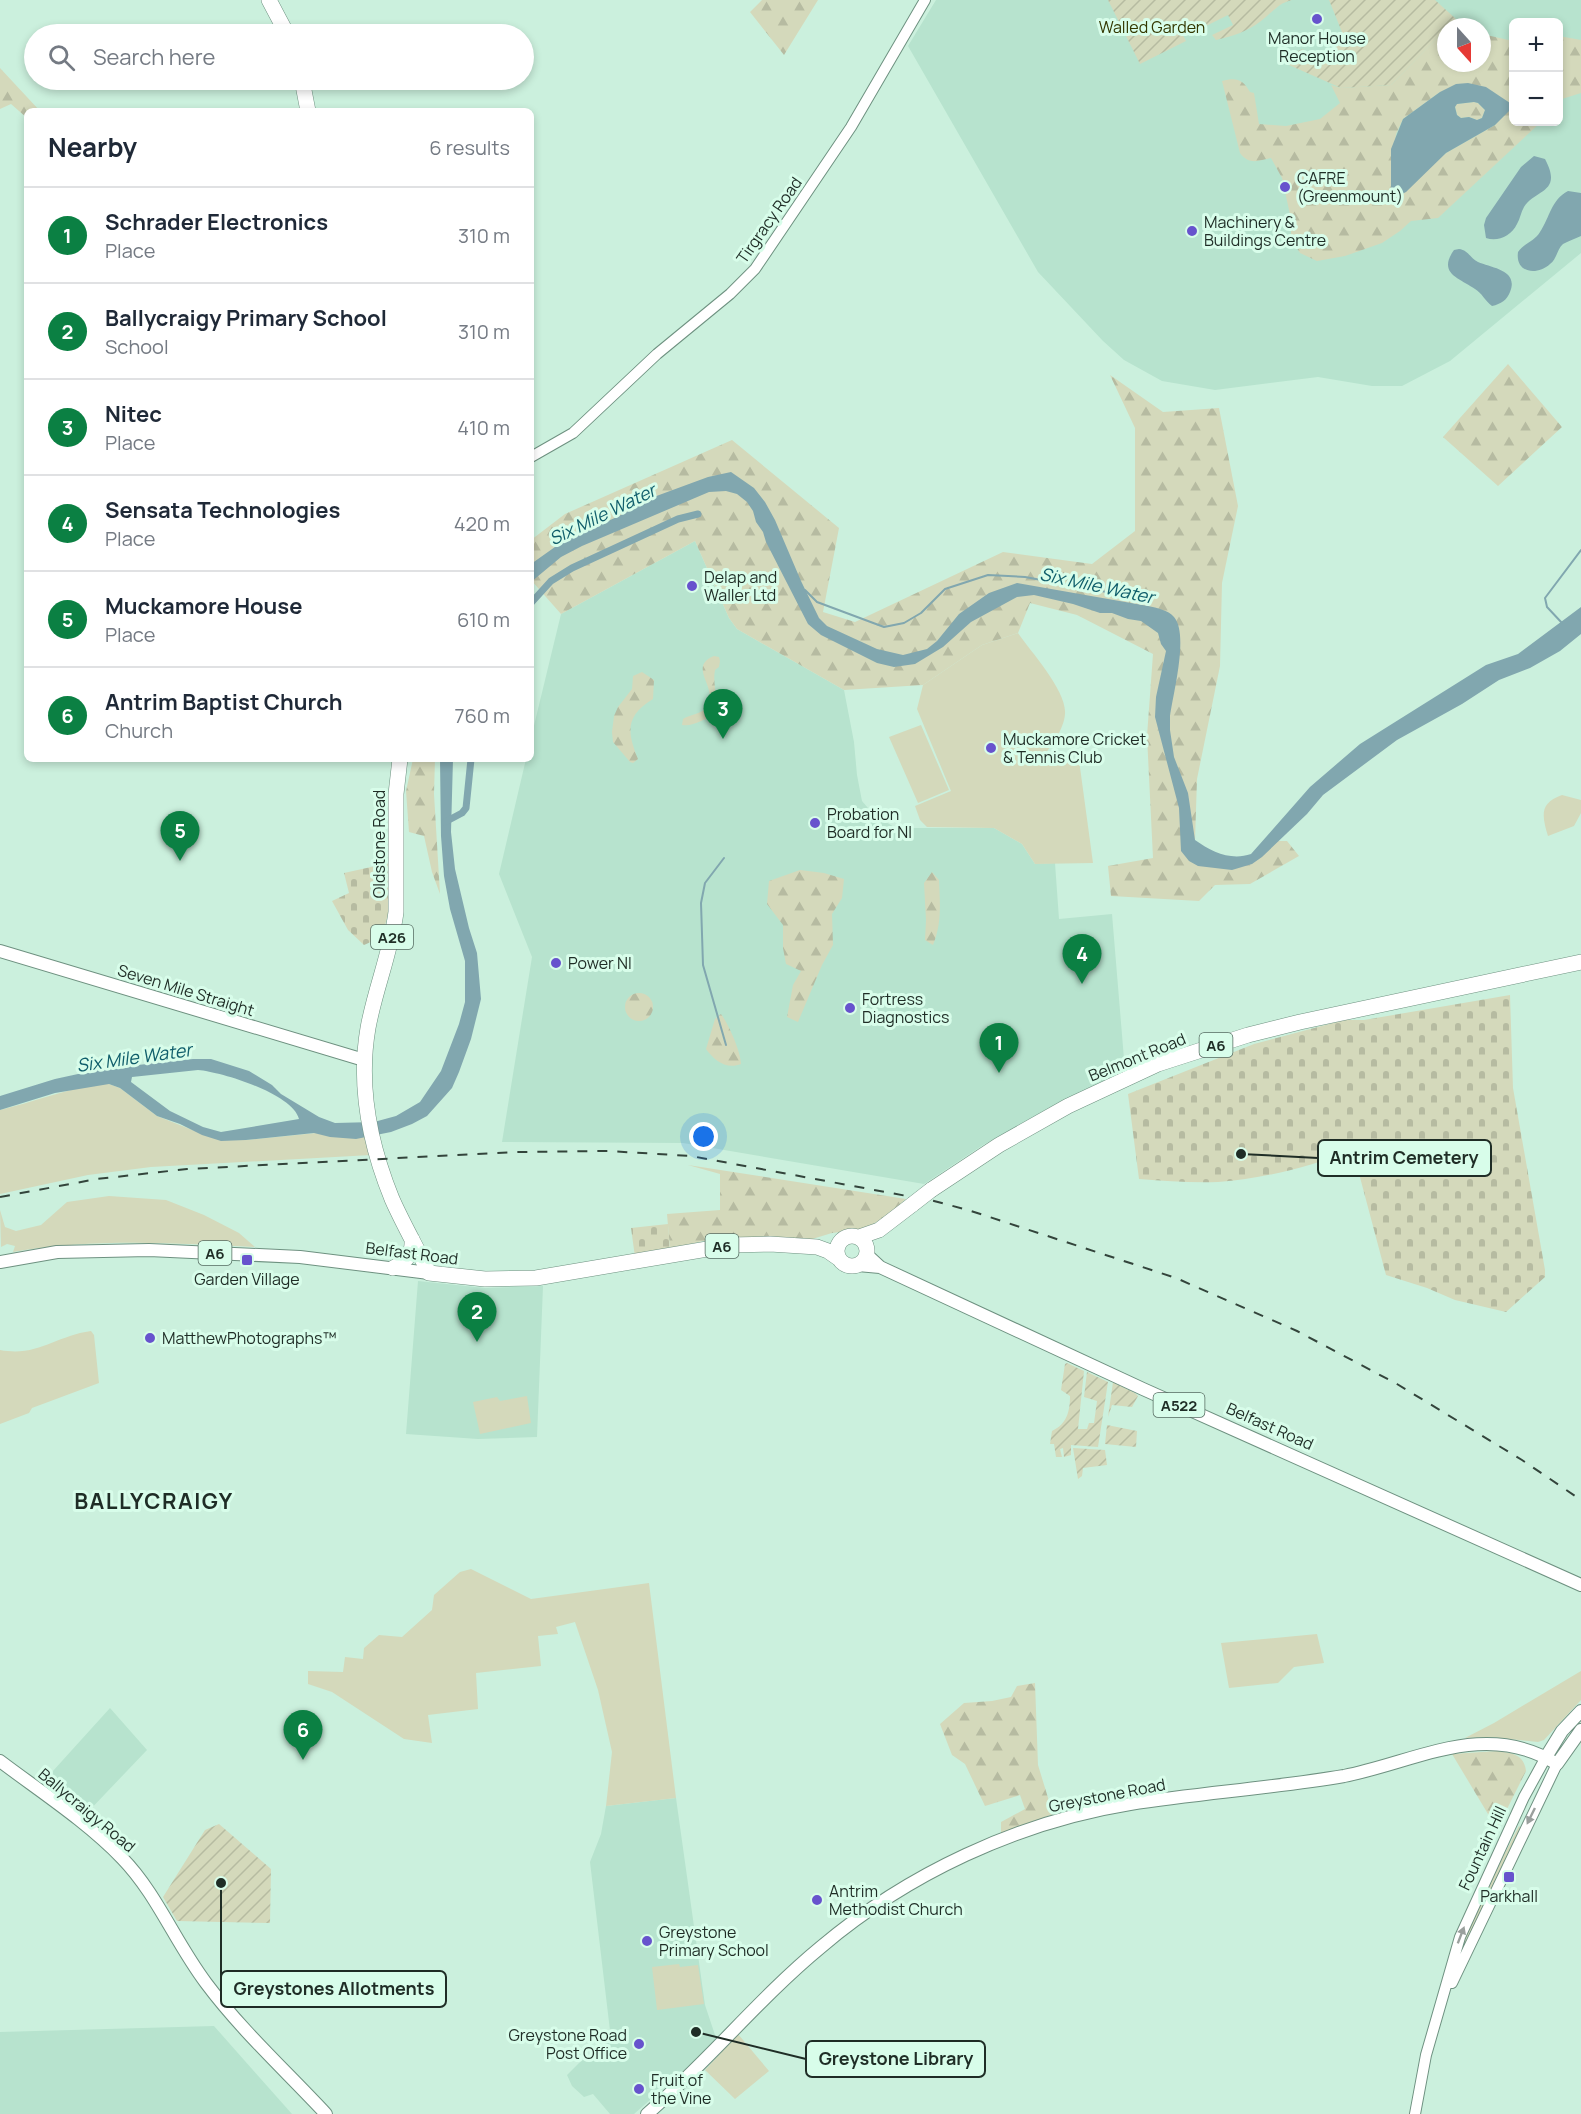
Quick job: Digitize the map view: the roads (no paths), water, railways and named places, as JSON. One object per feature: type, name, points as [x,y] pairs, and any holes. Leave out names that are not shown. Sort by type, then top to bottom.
[{"type":"highway","points":[[269,0],[282,24]]},
{"type":"highway","points":[[304,90],[307,108]]},
{"type":"highway","name":"Oldstone Road","points":[[400,762],[396,794],[394,929],[372,1009],[364,1060],[368,1113],[375,1147],[393,1200],[429,1273]]},
{"type":"highway","name":"Belmont Road","points":[[859,1238],[879,1230],[931,1190],[999,1145],[1068,1106],[1158,1064],[1248,1035],[1310,1019],[1581,962]]},
{"type":"highway","name":"Belmont Road","points":[[864,1257],[879,1230]]},
{"type":"highway","name":"A6","points":[[842,1240],[852,1236],[859,1238]]},
{"type":"highway","points":[[859,1238],[864,1242],[864,1257]]},
{"type":"highway","points":[[393,1268],[408,1259],[413,1248],[412,1239]]},
{"type":"highway","points":[[838,1258],[837,1249],[842,1240]]},
{"type":"highway","name":"Belfast Road","points":[[817,1247],[842,1240]]},
{"type":"highway","name":"Belfast Road","points":[[429,1273],[485,1279],[536,1278],[731,1245],[770,1244],[817,1247],[838,1258]]},
{"type":"highway","name":"A6","points":[[838,1258],[845,1265],[864,1257]]},
{"type":"main road","name":"Seven Mile Straight","points":[[0,951],[364,1060]]},
{"type":"main road","name":"Belfast Road","points":[[0,1262],[57,1252],[149,1250],[300,1257],[429,1273]]},
{"type":"main road","name":"Belfast Road","points":[[864,1257],[880,1267],[1143,1389],[1581,1585]]},
{"type":"main road","name":"Fountain Hill","points":[[1552,1761],[1562,1731],[1581,1711]]},
{"type":"main road","name":"Fountain Hill","points":[[1552,1761],[1581,1730]]},
{"type":"main road","name":"Greystone Road","points":[[647,2114],[689,2076],[770,1993],[822,1946],[875,1906],[903,1889],[998,1841],[1042,1825],[1093,1811],[1165,1799],[1336,1777],[1374,1769],[1442,1748],[1473,1745],[1516,1747],[1534,1752],[1552,1761]]},
{"type":"main road","name":"Ballycraigy Road","points":[[0,1761],[99,1837],[122,1858],[149,1893],[206,1983],[326,2114]]},
{"type":"street","name":"Tirgracy Road","points":[[534,455],[573,433],[657,354],[730,294],[755,269],[848,132],[925,0]]},
{"type":"street","name":"Fountain Hill","points":[[1415,2114],[1426,2055],[1460,1936],[1521,1804],[1552,1761]]},
{"type":"water","points":[[1468,83],[1486,87],[1509,102],[1509,111],[1495,125],[1446,153],[1406,192],[1400,195],[1394,194],[1391,189],[1391,149],[1403,119],[1440,92],[1456,84]],"holes":[[[1474,102],[1485,110],[1482,118],[1477,120],[1469,117],[1461,118],[1457,115],[1455,107],[1457,104]]]},
{"type":"water","points":[[1534,156],[1545,159],[1550,170],[1549,184],[1524,207],[1518,222],[1508,235],[1500,238],[1486,238],[1484,225],[1486,218],[1521,167]]},
{"type":"water","points":[[1568,191],[1581,193],[1581,236],[1563,244],[1556,257],[1545,268],[1533,271],[1523,268],[1518,259],[1518,252],[1538,235],[1554,204]]},
{"type":"water","points":[[1459,249],[1478,262],[1508,274],[1512,285],[1510,292],[1501,303],[1492,306],[1477,291],[1452,274],[1448,265],[1449,258],[1454,250]]},
{"type":"water","points":[[731,472],[754,488],[775,520],[819,618],[827,626],[877,649],[903,655],[927,649],[937,641],[959,614],[989,593],[1017,583],[1148,606],[1172,615],[1178,625],[1180,637],[1179,665],[1170,716],[1174,757],[1188,793],[1195,840],[1215,852],[1229,856],[1251,854],[1310,787],[1360,744],[1486,665],[1518,654],[1581,607],[1581,634],[1560,651],[1530,668],[1499,680],[1462,704],[1397,740],[1323,795],[1307,814],[1252,864],[1232,870],[1198,866],[1189,861],[1181,851],[1179,808],[1155,717],[1156,697],[1166,651],[1158,633],[1141,621],[1112,613],[1100,613],[1034,595],[1017,597],[971,622],[943,647],[915,664],[894,667],[877,663],[821,635],[808,624],[756,522],[753,511],[737,494],[726,491],[709,492],[582,546],[561,557],[534,580],[534,562],[562,542],[619,516],[651,498],[708,477]]},
{"type":"water","points":[[440,762],[453,762],[451,832],[455,869],[477,953],[481,999],[471,1039],[452,1088],[427,1116],[412,1124],[391,1132],[356,1139],[314,1133],[221,1141],[157,1116],[120,1088],[109,1084],[55,1093],[0,1110],[0,1096],[55,1079],[101,1069],[211,1059],[249,1071],[319,1117],[335,1123],[374,1122],[396,1116],[420,1102],[441,1071],[465,1002],[465,961],[450,909],[444,876]],"holes":[[[198,1070],[223,1075],[271,1093],[294,1110],[299,1119],[221,1132],[203,1127],[170,1111],[131,1082],[132,1077]]]},
{"type":"waterway","points":[[534,600],[551,581],[572,568],[678,519],[698,514]]},
{"type":"waterway","points":[[1562,623],[1547,607],[1545,598],[1581,550]]},
{"type":"waterway","name":"Six Mile Water","points":[[805,590],[817,602],[884,627],[904,623],[921,613],[945,589],[988,575],[1025,577],[1150,600]]},
{"type":"waterway","points":[[445,822],[462,813],[466,808],[471,762]]},
{"type":"waterway","points":[[724,858],[705,883],[701,903],[703,965],[726,1045]]},
{"type":"railway","points":[[0,1197],[97,1179],[187,1169],[516,1152],[608,1151],[691,1156],[934,1201],[1176,1278],[1297,1331],[1397,1384],[1522,1460],[1581,1500]]},
{"type":"place","name":"Manor House Reception","points":[[1317,19]]},
{"type":"place","name":"CAFRE (Greenmount)","points":[[1285,187]]},
{"type":"place","name":"Machinery & Buildings Centre","points":[[1192,231]]},
{"type":"place","name":"Delap and Waller Ltd","points":[[692,586]]},
{"type":"place","name":"Nitec","points":[[723,739]]},
{"type":"place","name":"Muckamore Cricket & Tennis Club","points":[[991,748]]},
{"type":"place","name":"Probation Board for NI","points":[[815,823]]},
{"type":"place","name":"Muckamore House","points":[[180,861]]},
{"type":"place","name":"Power NI","points":[[556,963]]},
{"type":"place","name":"Sensata Technologies","points":[[1082,984]]},
{"type":"place","name":"Fortress Diagnostics","points":[[850,1008]]},
{"type":"place","name":"Schrader Electronics","points":[[999,1073]]},
{"type":"place","name":"Antrim Cemetery","points":[[1241,1154]]},
{"type":"place","name":"Garden Village","points":[[247,1260]]},
{"type":"place","name":"MatthewPhotographs™","points":[[150,1338]]},
{"type":"place","name":"Ballycraigy Primary School","points":[[477,1342]]},
{"type":"place","name":"Antrim Baptist Church","points":[[303,1760]]},
{"type":"place","name":"Parkhall","points":[[1509,1877]]},
{"type":"place","name":"Greystones Allotments","points":[[221,1883]]},
{"type":"place","name":"Antrim Methodist Church","points":[[817,1900]]},
{"type":"place","name":"Greystone Primary School","points":[[647,1941]]},
{"type":"place","name":"Greystone Library","points":[[696,2032]]},
{"type":"place","name":"Greystone Road Post Office","points":[[639,2044]]},
{"type":"place","name":"Fruit of the Vine","points":[[639,2089]]},
{"type":"district","name":"BALLYCRAIGY","points":[[154,1501]]},
{"type":"park label","name":"Walled Garden","points":[[1152,27]]}]
